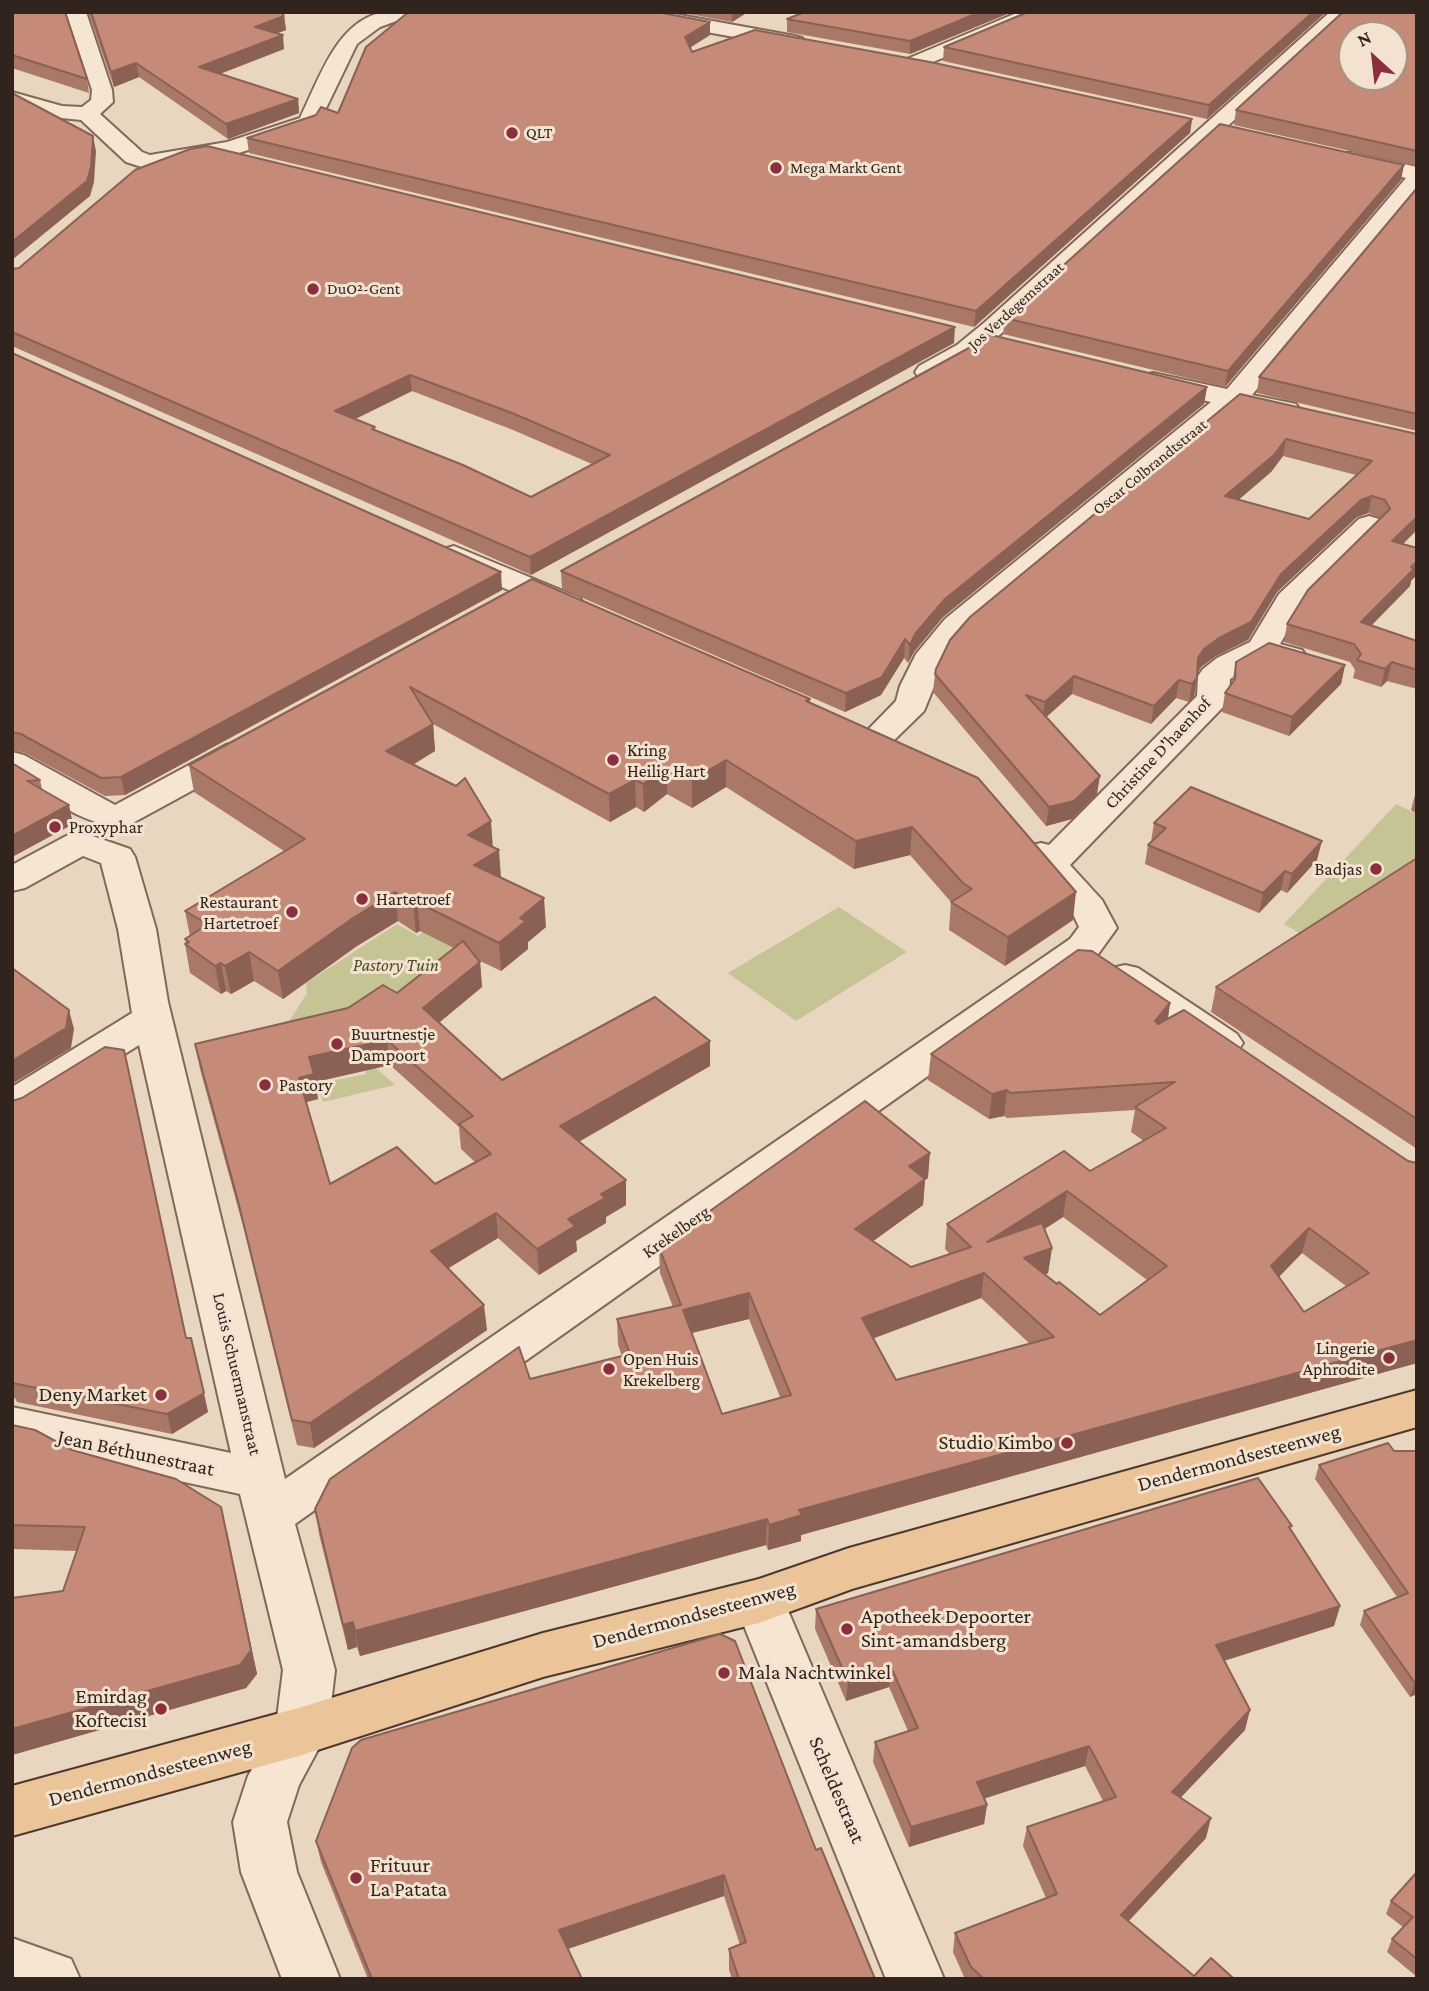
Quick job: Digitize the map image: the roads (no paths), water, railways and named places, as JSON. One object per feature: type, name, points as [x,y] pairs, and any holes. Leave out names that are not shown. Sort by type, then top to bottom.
[{"type":"main road","name":"Dendermondsesteenweg","points":[[12,1811],[302,1731],[543,1656],[759,1601],[849,1569],[1417,1408]]},
{"type":"street","points":[[76,12],[102,90],[102,102],[87,114]]},
{"type":"street","points":[[12,98],[61,112],[87,114],[134,157],[139,170],[309,122],[349,41],[373,23],[403,12]]},
{"type":"street","points":[[629,12],[820,47]]},
{"type":"street","points":[[943,69],[907,62],[1036,12]]},
{"type":"street","name":"Jos Verdegemstraat","points":[[906,384],[965,351],[982,338],[1342,12]]},
{"type":"street","points":[[346,16],[373,23]]},
{"type":"street","points":[[1186,123],[1236,134]]},
{"type":"street","points":[[210,152],[259,164]]},
{"type":"street","points":[[1326,154],[1417,174]]},
{"type":"street","name":"Oscar Colbrandtstraat","points":[[909,757],[863,735],[912,704],[916,686],[932,654],[956,626],[1233,399],[1417,180]]},
{"type":"street","points":[[954,330],[1010,347]]},
{"type":"street","points":[[1132,376],[1312,416]]},
{"type":"street","points":[[1325,668],[1262,648],[1290,601],[1369,525]]},
{"type":"street","points":[[432,545],[596,617]]},
{"type":"street","name":"Christine D'haenhof","points":[[1051,864],[1213,698],[1214,676],[1228,665],[1262,648]]},
{"type":"street","points":[[12,762],[91,807],[117,818],[265,737]]},
{"type":"street","points":[[1024,835],[1089,908],[1098,928],[1083,948],[1249,1060]]},
{"type":"street","name":"Louis Schuermanstraat","points":[[12,880],[81,843],[117,857],[137,929],[153,1018],[265,1497],[309,1670],[302,1731]]},
{"type":"street","name":"Krekelberg","points":[[265,1497],[1083,948]]},
{"type":"street","points":[[12,1106],[153,1018]]},
{"type":"street","name":"Jean Béthunestraat","points":[[12,1426],[265,1497]]},
{"type":"street","name":"Scheldestraat","points":[[759,1601],[915,1979]]},
{"type":"street","points":[[302,1731],[275,1776],[260,1822],[269,1872],[311,1979]]},
{"type":"street","points":[[12,1966],[51,1979]]},
{"type":"place","name":"QLT","points":[[512,133]]},
{"type":"place","name":"Mega Markt Gent","points":[[776,168]]},
{"type":"place","name":"DuO²-Gent","points":[[313,289]]},
{"type":"place","name":"Kring Heilig Hart","points":[[613,760]]},
{"type":"place","name":"Proxyphar","points":[[55,827]]},
{"type":"place","name":"Badjas","points":[[1376,869]]},
{"type":"place","name":"Hartetroef","points":[[362,899]]},
{"type":"place","name":"Restaurant Hartetroef","points":[[292,912]]},
{"type":"place","name":"Buurtnestje Dampoort","points":[[337,1044]]},
{"type":"place","name":"Pastory","points":[[265,1085]]},
{"type":"place","name":"Lingerie Aphrodite","points":[[1389,1358]]},
{"type":"place","name":"Open Huis Krekelberg","points":[[609,1369]]},
{"type":"place","name":"Deny Market","points":[[161,1395]]},
{"type":"place","name":"Studio Kimbo","points":[[1067,1443]]},
{"type":"place","name":"Apotheek Depoorter Sint-amandsberg","points":[[847,1629]]},
{"type":"place","name":"Mala Nachtwinkel","points":[[724,1673]]},
{"type":"place","name":"Emirdag Koftecisi","points":[[161,1709]]},
{"type":"place","name":"Frituur La Patata","points":[[356,1878]]},
{"type":"park label","name":"Pastory Tuin","points":[[396,965]]}]
